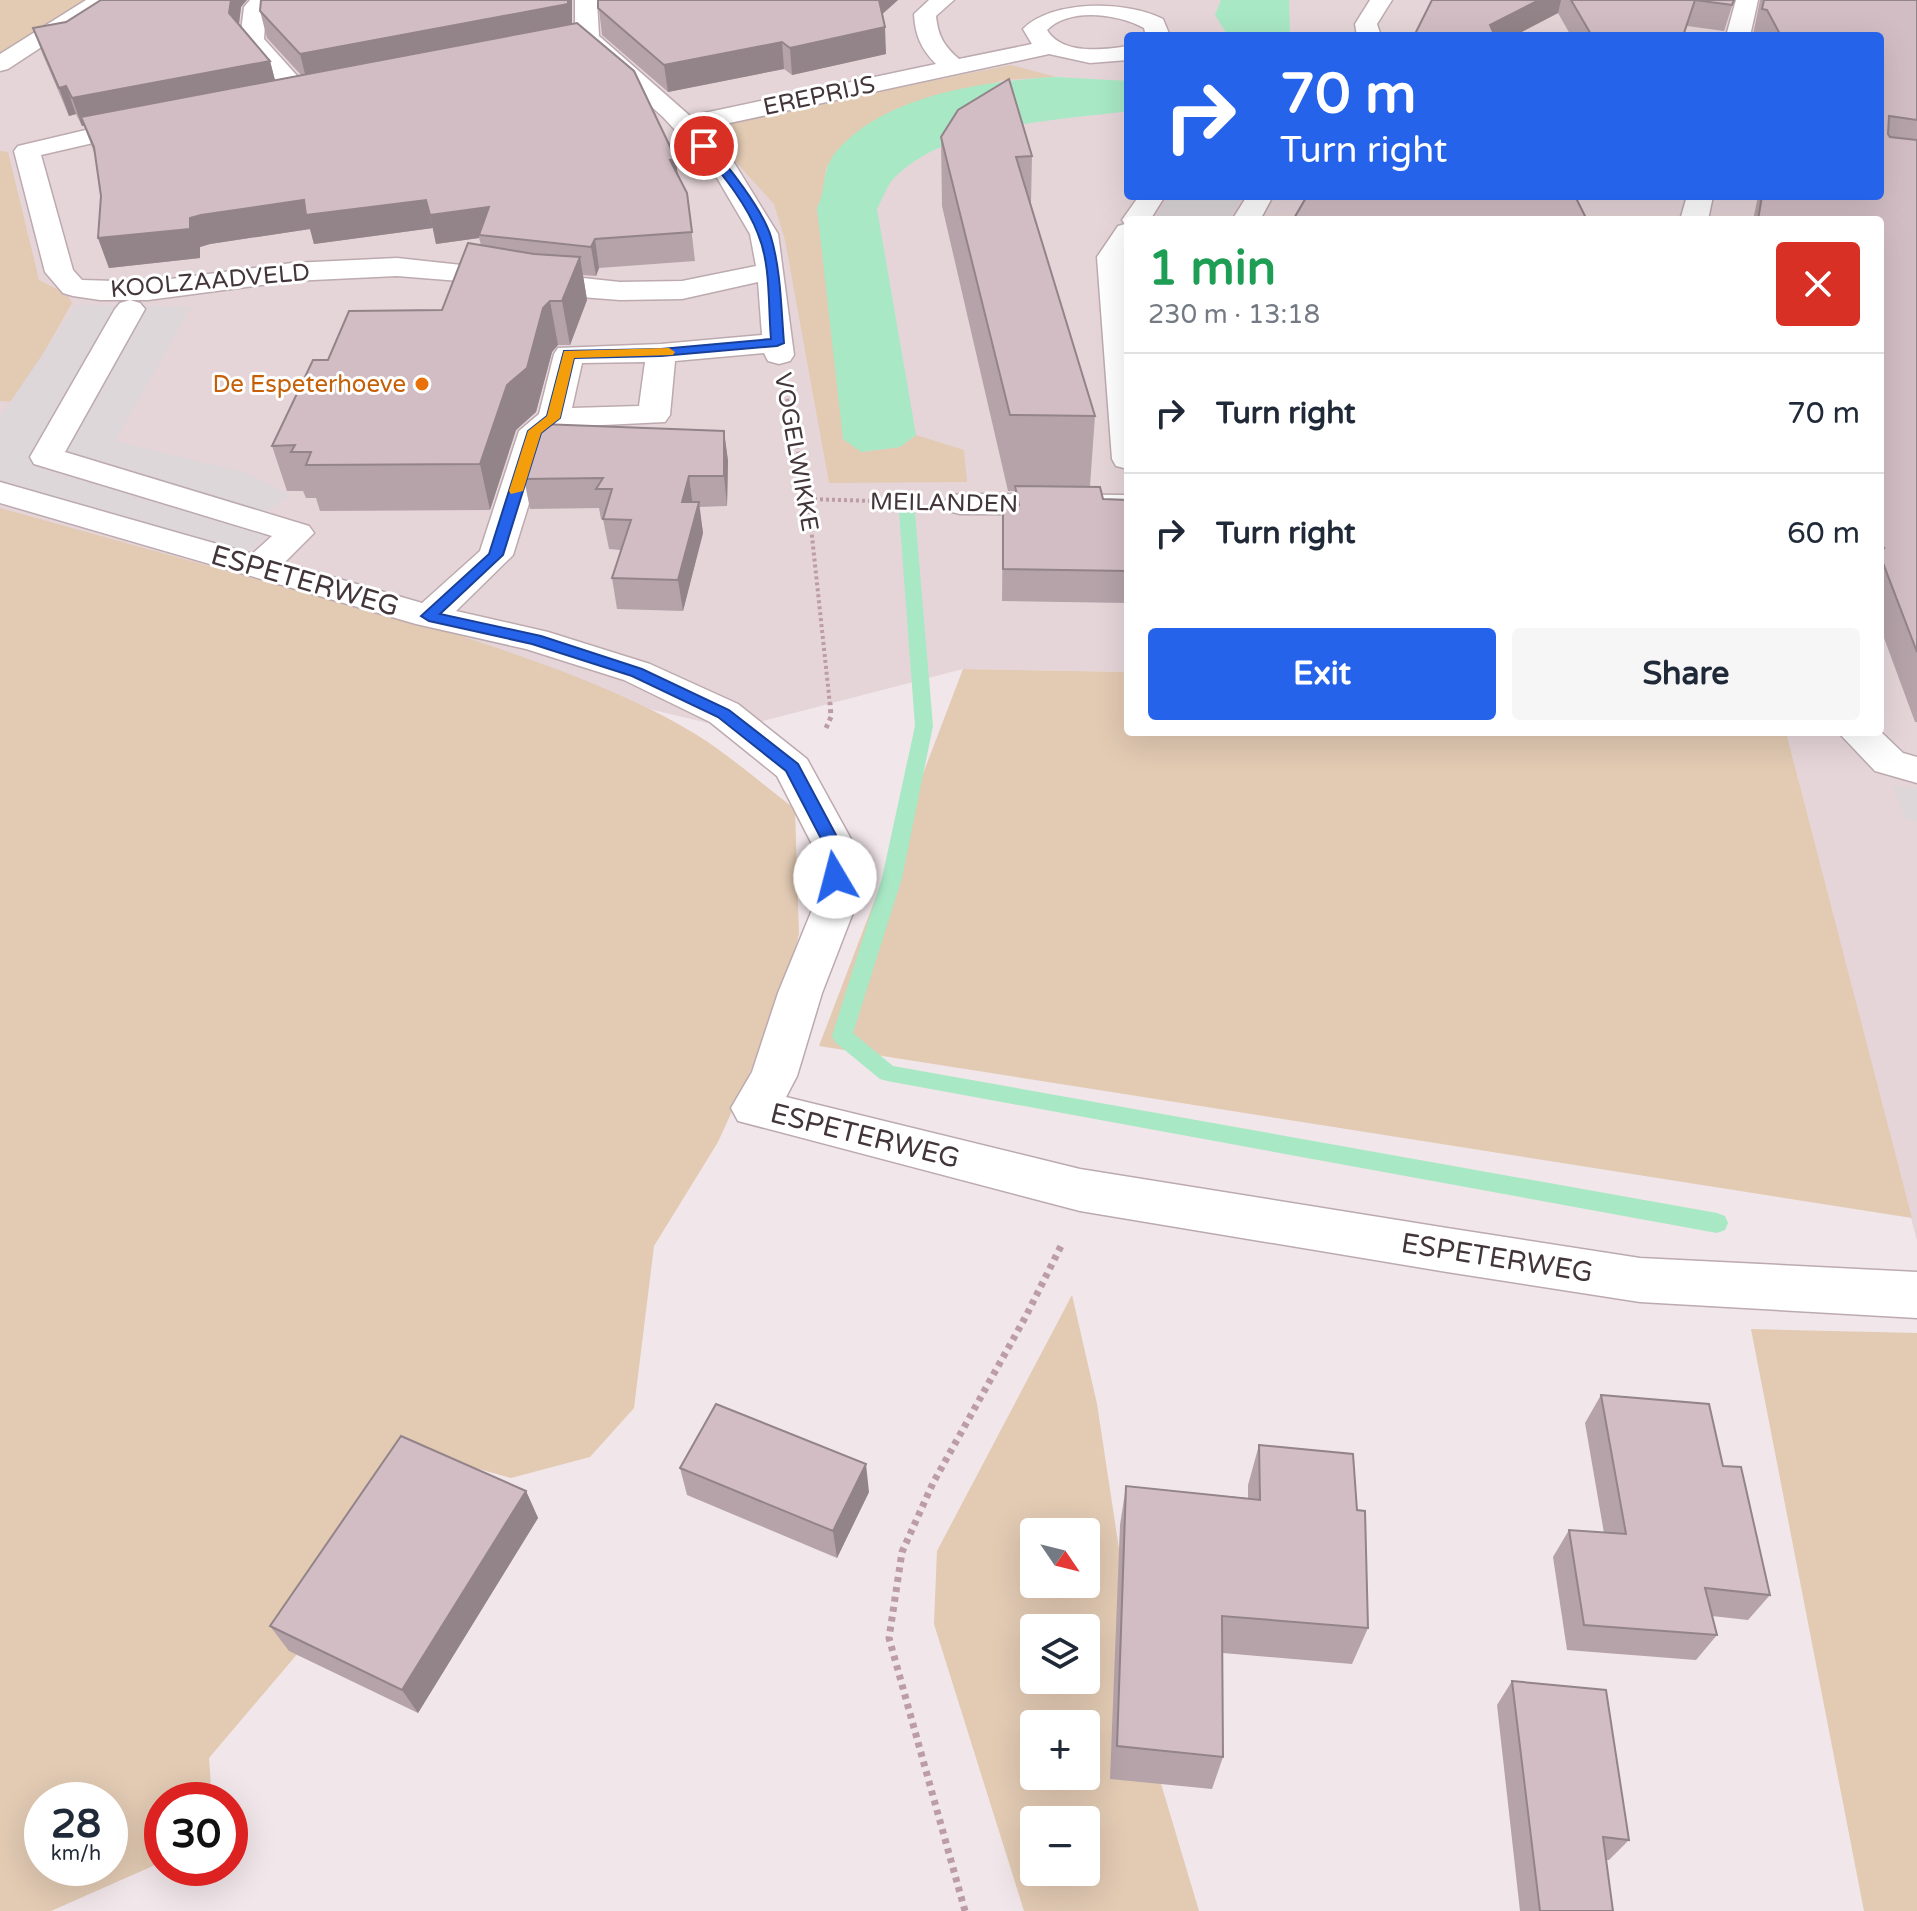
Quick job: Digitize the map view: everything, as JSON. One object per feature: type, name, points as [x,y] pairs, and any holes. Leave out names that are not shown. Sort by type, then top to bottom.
[{"type":"street","points":[[0,64],[102,0]]},
{"type":"street","points":[[263,0],[255,7],[252,40],[300,94]]},
{"type":"street","points":[[557,44],[587,38],[586,0]]},
{"type":"street","points":[[943,0],[925,14],[926,35],[948,62]]},
{"type":"street","points":[[1368,32],[1366,24],[1381,0]]},
{"type":"street","points":[[1739,32],[1747,0]]},
{"type":"street","points":[[1124,53],[1084,55],[1044,42],[1035,29],[1039,22],[1062,11],[1121,5],[1155,24],[1161,32]]},
{"type":"street","name":"VOGELWIKKE","points":[[587,38],[678,118],[724,167],[764,234],[771,271],[778,349]]},
{"type":"street","name":"EREPRIJS","points":[[678,118],[1044,42]]},
{"type":"street","points":[[270,100],[330,88]]},
{"type":"street","name":"KOOLZAADVELD","points":[[167,120],[27,151],[59,272],[73,287],[100,291],[148,291],[292,272],[397,267],[472,273],[542,285],[620,291],[682,290],[771,271]]},
{"type":"street","points":[[1124,238],[1111,257],[1120,291],[1124,375]]},
{"type":"street","points":[[130,309],[46,457],[297,533],[258,567]]},
{"type":"street","points":[[554,418],[569,354],[778,349]]},
{"type":"street","points":[[429,616],[496,555],[535,431],[554,418],[654,415],[661,353]]},
{"type":"street","name":"ESPETERWEG","points":[[0,492],[429,616],[535,640],[637,672],[724,713],[793,768],[836,850],[835,905],[800,993],[774,1076],[755,1108],[1080,1190],[1640,1280],[1917,1295]]},
{"type":"street","name":"MEILANDEN","points":[[960,504],[1124,505]]},
{"type":"street","points":[[1861,736],[1889,762],[1917,770]]},
{"type":"path","name":"VOGELWIKKE","points":[[778,349],[808,499],[831,717],[819,743],[793,768]]},
{"type":"path","name":"MEILANDEN","points":[[808,499],[960,504]]},
{"type":"path","points":[[965,1911],[889,1638],[894,1598],[902,1552],[933,1483],[1026,1316],[1067,1233],[1080,1190]]},
{"type":"shaded area","points":[[0,0],[92,0],[0,57]]},
{"type":"shaded area","points":[[84,0],[1917,0],[1917,1241],[1787,736],[1884,736],[1884,216],[1124,216],[1124,672],[963,669],[732,729],[0,552],[0,52]]},
{"type":"shaded area","points":[[1221,0],[1289,0],[1290,32],[1226,32],[1215,15]]},
{"type":"shaded area","points":[[1011,65],[1056,77],[1004,80],[980,87],[826,168],[823,196],[817,208],[861,452],[900,447],[916,435],[964,450],[967,482],[829,483],[785,240],[774,204],[714,138],[720,127],[739,119]]},
{"type":"shaded area","points":[[1056,77],[1124,81],[1124,111],[1037,122],[974,135],[918,159],[895,177],[877,209],[916,435],[900,447],[861,452],[843,439],[817,208],[825,175],[833,156],[853,135],[877,118],[936,95],[998,82]]},
{"type":"shaded area","points":[[0,151],[8,152],[39,280],[67,294],[72,303],[16,402],[0,401]]},
{"type":"shaded area","points":[[1167,200],[1240,200],[1230,216],[1157,216]]},
{"type":"shaded area","points":[[76,305],[191,307],[115,441],[243,472],[290,495],[267,511],[269,533],[243,556],[0,490],[0,417]]},
{"type":"shaded area","points":[[0,508],[461,636],[582,679],[643,706],[697,735],[795,809],[799,933],[787,991],[718,1142],[654,1246],[634,1408],[590,1457],[511,1478],[429,1455],[310,1639],[209,1758],[211,1782],[144,1782],[144,1870],[128,1877],[128,1782],[24,1782],[24,1886],[108,1886],[51,1911],[0,1911]]},
{"type":"shaded area","points":[[963,669],[1124,672],[1124,736],[1787,736],[1912,1218],[819,1046]]},
{"type":"shaded area","points":[[1893,786],[1917,788],[1917,821],[1906,820]]},
{"type":"shaded area","points":[[1072,1295],[1097,1404],[1148,1740],[1199,1911],[1024,1911],[934,1624],[937,1551]]},
{"type":"shaded area","points":[[1751,1329],[1917,1333],[1917,1911],[1864,1911]]},
{"type":"building","points":[[101,0],[231,0],[229,13],[270,61],[72,98],[66,86],[59,88],[33,28],[66,22]]},
{"type":"building","points":[[261,0],[568,0],[568,4],[300,54],[260,11]]},
{"type":"building","points":[[598,0],[879,0],[885,27],[790,48],[782,42],[664,65],[598,8]]},
{"type":"building","points":[[1432,0],[1539,0],[1490,25],[1493,32],[1416,32]]},
{"type":"building","points":[[1571,0],[1695,0],[1684,32],[1590,32]]},
{"type":"building","points":[[1695,0],[1734,0],[1732,5]]},
{"type":"building","points":[[1764,0],[1917,0],[1917,120],[1889,116],[1888,134],[1890,137],[1917,140],[1917,652],[1884,565],[1884,216],[1759,216],[1761,200],[1884,200],[1884,32],[1779,32],[1767,10],[1762,9]]},
{"type":"building","points":[[577,23],[634,71],[676,159],[670,160],[687,193],[692,232],[595,239],[591,247],[479,235],[489,207],[430,215],[426,200],[306,215],[304,200],[201,215],[190,218],[190,229],[98,238],[101,196],[94,147],[81,117]]},
{"type":"building","points":[[1009,79],[1032,156],[1016,157],[1095,416],[1010,415],[941,137],[958,110]]},
{"type":"building","points":[[1305,200],[1577,200],[1585,216],[1295,216]]},
{"type":"building","points":[[468,243],[534,254],[580,257],[562,301],[550,301],[543,308],[527,368],[507,385],[480,464],[306,465],[311,452],[291,452],[295,445],[272,446],[313,360],[328,360],[349,311],[442,310]]},
{"type":"building","points":[[541,424],[724,431],[724,476],[689,476],[682,502],[699,502],[678,580],[612,578],[631,520],[603,519],[612,489],[596,489],[603,478],[524,479]]},
{"type":"building","points":[[1015,486],[1100,487],[1103,499],[1124,500],[1124,571],[1003,569],[1003,505],[1019,505]]},
{"type":"building","points":[[1601,1395],[1709,1404],[1723,1466],[1741,1467],[1770,1595],[1705,1588],[1717,1635],[1584,1625],[1569,1530],[1626,1534]]},
{"type":"building","points":[[716,1404],[866,1464],[833,1531],[680,1468]]},
{"type":"building","points":[[401,1436],[526,1491],[402,1690],[270,1626]]},
{"type":"building","points":[[1259,1445],[1353,1454],[1357,1510],[1365,1511],[1368,1628],[1222,1616],[1223,1757],[1117,1746],[1126,1486],[1260,1500]]},
{"type":"building","points":[[1512,1681],[1606,1690],[1629,1840],[1603,1837],[1613,1911],[1540,1911]]},
{"type":"waterway","points":[[907,512],[924,726],[892,878],[842,1036],[887,1073],[1717,1223]]},
{"type":"slow traffic","points":[[516,491],[535,431],[554,418],[569,354],[669,352]]},
{"type":"place","name":"De Espeterhoeve","points":[[422,384]]},
{"type":"route","points":[[704,146],[724,167],[764,234],[771,271],[777,343],[661,353],[569,354],[554,418],[535,431],[496,555],[429,616],[535,640],[637,672],[724,713],[793,768],[836,850],[835,877]]}]
